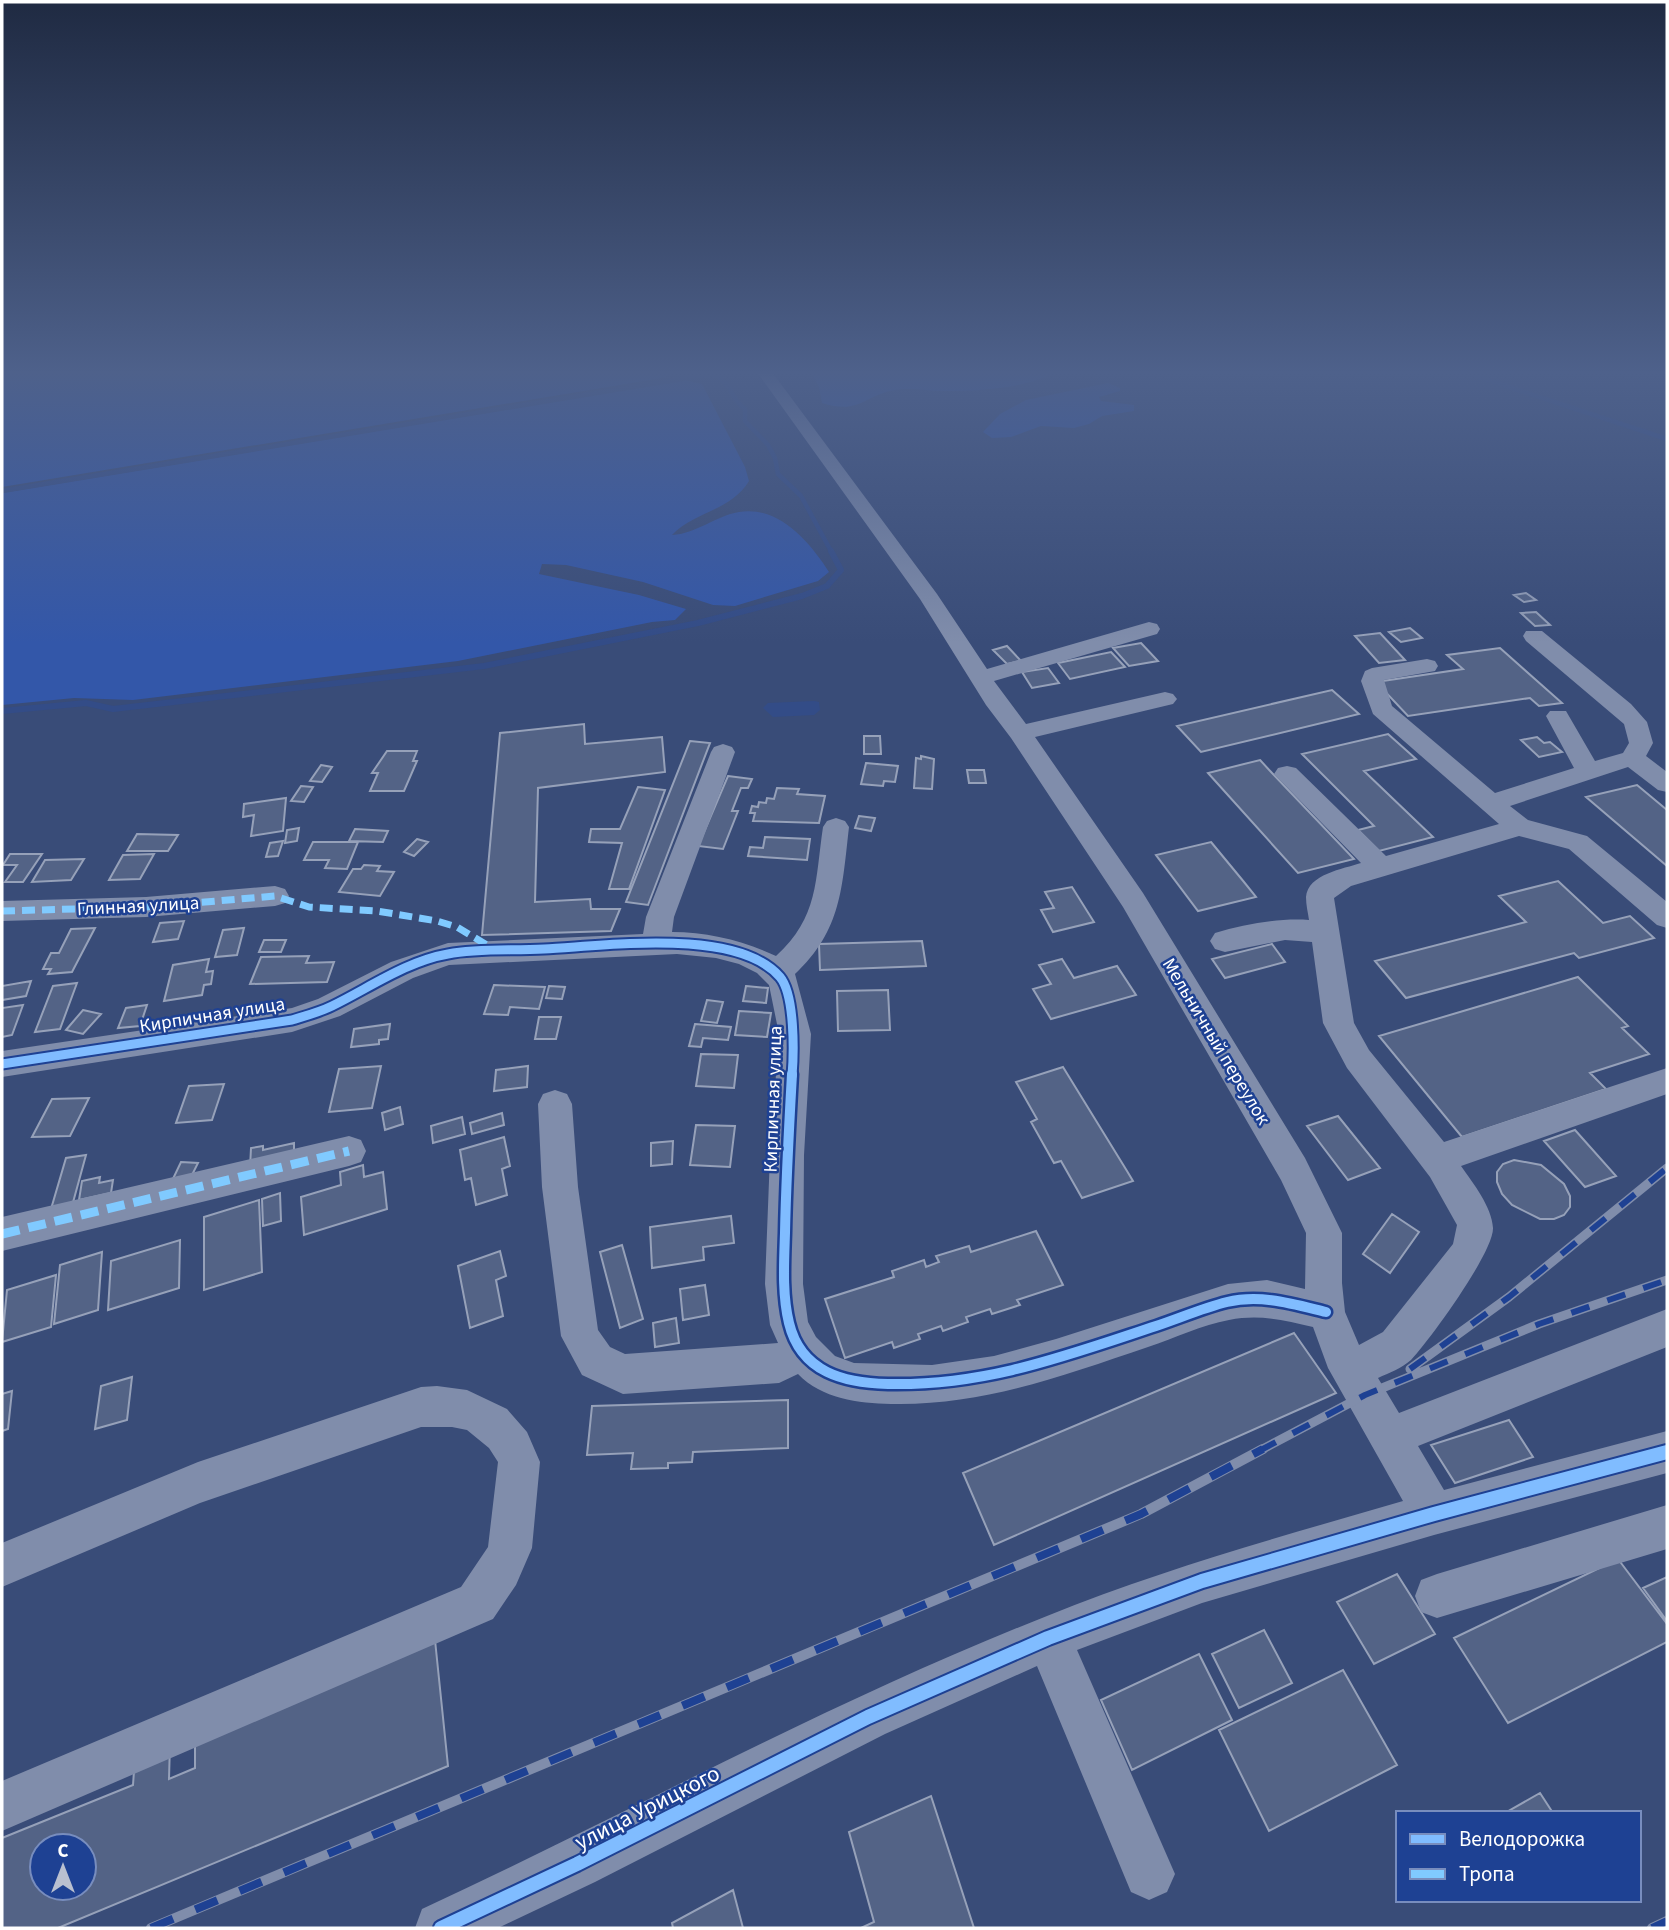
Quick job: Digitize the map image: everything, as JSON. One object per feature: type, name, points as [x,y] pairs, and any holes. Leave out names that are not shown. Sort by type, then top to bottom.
[{"type":"street","name":"Мельничный переулок","points":[[830,462],[930,598],[981,678],[1133,900],[1293,1169],[1324,1233],[1323,1283],[1326,1312],[1350,1368],[1434,1514]]},
{"type":"street","points":[[981,678],[1149,629]]},
{"type":"street","points":[[1491,803],[1632,758],[1641,743],[1635,722],[1609,696],[1534,636]]},
{"type":"street","points":[[1427,667],[1373,676],[1377,701],[1387,715],[1519,827],[1578,842],[1663,909]]},
{"type":"street","points":[[1020,733],[1164,699]]},
{"type":"street","points":[[1558,716],[1588,771]]},
{"type":"street","points":[[656,944],[660,916],[723,752]]},
{"type":"street","points":[[1632,758],[1667,785]]},
{"type":"street","points":[[1287,774],[1381,867]]},
{"type":"street","points":[[776,974],[806,945],[817,929],[823,912],[836,827]]},
{"type":"street","points":[[1350,1368],[1381,1357],[1397,1346],[1466,1255],[1473,1241],[1475,1226],[1470,1209],[1358,1059],[1345,1036],[1337,1012],[1324,932],[1320,906],[1322,890],[1341,879],[1519,827]]},
{"type":"street","name":"Глинная улица","points":[[2,911],[146,907],[275,896]]},
{"type":"street","points":[[1226,941],[1285,929],[1324,932]]},
{"type":"street","name":"Кирпичная улица","points":[[2,1064],[292,1020],[329,1008],[402,970],[448,954],[656,944],[716,947],[747,955],[768,965],[783,980],[788,998],[795,1034],[787,1155],[784,1284],[789,1325],[802,1351],[822,1371],[854,1383],[932,1385],[994,1376],[1055,1359],[1228,1301],[1267,1298],[1326,1312]]},
{"type":"street","points":[[1436,1160],[1667,1081]]},
{"type":"street","points":[[555,1104],[559,1187],[580,1336],[596,1361],[623,1374],[779,1363],[802,1351]]},
{"type":"street","points":[[2,1234],[349,1150]]},
{"type":"street","points":[[1390,1437],[1667,1328]]},
{"type":"street","points":[[2,1565],[198,1483],[421,1408],[445,1404],[463,1408],[500,1427],[520,1464],[510,1548],[495,1580],[477,1603],[2,1806]]},
{"type":"street","name":"улица Урицкого","points":[[441,1928],[577,1864],[868,1717],[1048,1638],[1202,1581],[1434,1514],[1667,1452]]},
{"type":"street","points":[[1437,1596],[1667,1527]]},
{"type":"street","points":[[1048,1638],[1149,1874]]},
{"type":"shaded area","points":[[2,462],[153,462],[2,487]]},
{"type":"shaded area","points":[[189,462],[742,462],[749,481],[741,491],[722,505],[690,521],[672,535],[689,532],[739,512],[767,514],[792,528],[829,572],[818,581],[735,606],[713,605],[643,582],[566,565],[542,564],[539,574],[639,595],[686,609],[675,620],[652,622],[458,661],[133,700],[74,698],[2,705],[2,493]]},
{"type":"shaded area","points":[[819,702],[820,710],[814,715],[773,717],[763,708],[768,703]]},
{"type":"building","points":[[1526,593],[1536,600],[1524,602],[1514,595]]},
{"type":"building","points":[[1536,612],[1550,625],[1535,626],[1521,613]]},
{"type":"building","points":[[1410,628],[1422,638],[1401,642],[1389,632]]},
{"type":"building","points":[[1380,633],[1405,660],[1379,663],[1355,636]]},
{"type":"building","points":[[1141,643],[1158,661],[1129,666],[1113,648]]},
{"type":"building","points":[[1007,646],[1021,661],[1007,664],[993,650]]},
{"type":"building","points":[[1500,648],[1562,703],[1539,706],[1530,698],[1408,716],[1376,682],[1463,669],[1447,655]]},
{"type":"building","points":[[1111,652],[1125,667],[1070,679],[1058,663]]},
{"type":"building","points":[[1048,668],[1059,683],[1032,688],[1022,672]]},
{"type":"building","points":[[1332,690],[1359,714],[1201,752],[1177,726]]},
{"type":"building","points":[[584,724],[585,744],[662,737],[665,772],[538,788],[535,902],[590,899],[591,909],[620,909],[611,931],[482,935],[500,733]]},
{"type":"building","points":[[1388,734],[1416,759],[1364,771],[1433,837],[1379,851],[1358,830],[1374,826],[1302,754]]},
{"type":"building","points":[[864,736],[880,736],[881,754],[864,754]]},
{"type":"building","points":[[1537,737],[1544,743],[1550,742],[1562,752],[1539,757],[1521,740]]},
{"type":"building","points":[[690,741],[710,743],[648,905],[626,902]]},
{"type":"building","points":[[387,751],[417,751],[413,761],[417,761],[404,791],[370,791],[378,773],[372,773]]},
{"type":"building","points":[[921,756],[934,759],[932,789],[914,788],[916,758],[921,759]]},
{"type":"building","points":[[1260,760],[1354,859],[1298,873],[1208,773]]},
{"type":"building","points":[[866,763],[898,766],[895,782],[884,781],[883,786],[861,784]]},
{"type":"building","points":[[321,765],[332,767],[322,782],[310,781]]},
{"type":"building","points":[[967,770],[984,770],[986,783],[969,783]]},
{"type":"building","points":[[728,776],[752,779],[748,788],[741,788],[732,811],[738,811],[723,849],[698,846]]},
{"type":"building","points":[[1637,785],[1667,810],[1667,866],[1586,797]]},
{"type":"building","points":[[301,786],[313,787],[304,802],[291,801]]},
{"type":"building","points":[[638,787],[665,790],[629,889],[609,889],[622,843],[589,842],[591,829],[620,829]]},
{"type":"building","points":[[777,788],[799,789],[797,794],[825,796],[819,823],[753,821],[755,813],[750,813],[752,806],[758,807],[759,802],[766,803],[767,798],[774,799]]},
{"type":"building","points":[[286,798],[283,831],[251,836],[254,815],[243,817],[244,804]]},
{"type":"building","points":[[859,816],[875,818],[871,831],[855,828]]},
{"type":"building","points":[[299,828],[297,841],[285,843],[287,830]]},
{"type":"building","points":[[355,829],[388,831],[383,842],[349,841]]},
{"type":"building","points":[[137,834],[178,835],[168,851],[127,851]]},
{"type":"building","points":[[765,837],[810,839],[807,860],[748,856],[750,847],[763,848]]},
{"type":"building","points":[[417,839],[428,842],[414,856],[404,852]]},
{"type":"building","points":[[283,841],[278,856],[266,857],[270,843]]},
{"type":"building","points":[[313,842],[358,842],[347,869],[325,868],[329,860],[304,860]]},
{"type":"building","points":[[1211,842],[1256,897],[1198,911],[1156,855]]},
{"type":"building","points":[[10,854],[42,854],[23,882],[5,882],[17,865],[3,865]]},
{"type":"building","points":[[154,854],[140,879],[109,880],[123,855]]},
{"type":"building","points":[[84,859],[71,880],[32,882],[45,860]]},
{"type":"building","points":[[364,865],[380,866],[377,871],[394,872],[380,896],[339,892],[353,869],[361,869]]},
{"type":"building","points":[[1558,881],[1603,923],[1630,916],[1654,938],[1579,958],[1574,953],[1406,998],[1375,961],[1526,922],[1499,896]]},
{"type":"building","points":[[1072,887],[1094,922],[1053,932],[1041,910],[1054,908],[1045,892]]},
{"type":"building","points":[[184,921],[178,939],[153,942],[160,923]]},
{"type":"building","points":[[95,928],[72,972],[48,974],[51,969],[43,969],[51,953],[59,953],[71,929]]},
{"type":"building","points":[[244,928],[237,955],[215,957],[223,930]]},
{"type":"building","points":[[264,940],[286,940],[281,952],[259,952]]},
{"type":"building","points":[[922,941],[926,966],[820,970],[819,944]]},
{"type":"building","points":[[1272,944],[1285,962],[1225,978],[1212,959]]},
{"type":"building","points":[[309,956],[306,963],[334,962],[327,982],[250,984],[261,957]]},
{"type":"building","points":[[209,959],[206,972],[213,971],[211,984],[204,985],[202,995],[164,1001],[173,965]]},
{"type":"building","points":[[1062,959],[1074,978],[1117,966],[1136,995],[1051,1019],[1033,989],[1051,984],[1039,965]]},
{"type":"building","points":[[1578,977],[1628,1026],[1622,1028],[1649,1054],[1590,1073],[1606,1089],[1462,1137],[1379,1036]]},
{"type":"building","points":[[31,981],[26,996],[2,1000],[2,986]]},
{"type":"building","points":[[77,983],[60,1029],[35,1032],[53,986]]},
{"type":"building","points":[[494,985],[545,987],[539,1009],[510,1007],[508,1015],[484,1014]]},
{"type":"building","points":[[549,986],[565,987],[562,999],[546,998]]},
{"type":"building","points":[[746,986],[768,988],[766,1003],[743,1001]]},
{"type":"building","points":[[888,990],[890,1030],[838,1031],[837,991]]},
{"type":"building","points":[[707,1000],[723,1002],[717,1023],[701,1021]]},
{"type":"building","points":[[23,1005],[12,1035],[2,1037],[2,1008]]},
{"type":"building","points":[[147,1005],[140,1026],[118,1028],[126,1008]]},
{"type":"building","points":[[83,1010],[101,1014],[83,1034],[66,1030]]},
{"type":"building","points":[[739,1011],[771,1013],[767,1037],[735,1035]]},
{"type":"building","points":[[539,1017],[561,1017],[556,1039],[535,1039]]},
{"type":"building","points":[[390,1024],[388,1039],[379,1040],[379,1044],[351,1047],[354,1029]]},
{"type":"building","points":[[695,1024],[731,1027],[728,1040],[703,1038],[701,1047],[689,1046]]},
{"type":"building","points":[[701,1054],[738,1055],[734,1088],[696,1086]]},
{"type":"building","points":[[381,1066],[372,1108],[329,1112],[339,1069]]},
{"type":"building","points":[[528,1066],[527,1087],[494,1091],[496,1070]]},
{"type":"building","points":[[1063,1067],[1133,1181],[1082,1198],[1061,1161],[1054,1163],[1031,1122],[1037,1119],[1016,1082]]},
{"type":"building","points":[[224,1084],[212,1120],[176,1123],[189,1086]]},
{"type":"building","points":[[89,1098],[70,1136],[32,1137],[52,1099]]},
{"type":"building","points":[[400,1107],[403,1124],[385,1130],[382,1113]]},
{"type":"building","points":[[502,1113],[504,1125],[472,1134],[470,1123]]},
{"type":"building","points":[[1338,1116],[1380,1168],[1348,1180],[1307,1126]]},
{"type":"building","points":[[462,1117],[465,1134],[433,1143],[431,1126]]},
{"type":"building","points":[[696,1125],[735,1126],[730,1167],[690,1165]]},
{"type":"building","points":[[1575,1130],[1616,1176],[1585,1187],[1544,1141]]},
{"type":"building","points":[[504,1137],[510,1166],[502,1169],[507,1195],[476,1205],[471,1178],[465,1180],[460,1150]]},
{"type":"building","points":[[673,1141],[672,1164],[651,1166],[651,1143]]},
{"type":"building","points":[[294,1143],[294,1156],[250,1168],[251,1148],[263,1146],[263,1150]]},
{"type":"building","points":[[86,1155],[72,1206],[51,1209],[66,1158]]},
{"type":"building","points":[[1514,1160],[1541,1165],[1564,1184],[1570,1196],[1570,1207],[1564,1215],[1554,1219],[1540,1219],[1512,1205],[1502,1194],[1497,1182],[1497,1172],[1503,1164]]},
{"type":"building","points":[[181,1162],[198,1163],[187,1185],[170,1185]]},
{"type":"building","points":[[363,1165],[364,1177],[383,1172],[387,1209],[304,1235],[301,1197],[341,1185],[340,1172]]},
{"type":"building","points":[[100,1177],[99,1183],[113,1180],[111,1193],[79,1200],[82,1181]]},
{"type":"building","points":[[280,1193],[281,1221],[263,1226],[262,1199]]},
{"type":"building","points":[[259,1200],[262,1272],[204,1290],[204,1217]]},
{"type":"building","points":[[1392,1214],[1419,1232],[1390,1273],[1363,1254]]},
{"type":"building","points":[[731,1216],[734,1243],[703,1247],[704,1260],[652,1268],[650,1227]]},
{"type":"building","points":[[1036,1231],[1063,1285],[1017,1300],[1020,1305],[992,1314],[990,1309],[966,1317],[968,1322],[943,1331],[941,1326],[918,1334],[920,1339],[894,1348],[892,1342],[845,1358],[825,1299],[894,1277],[892,1271],[924,1260],[926,1267],[939,1262],[936,1256],[969,1246],[971,1252]]},
{"type":"building","points":[[180,1240],[179,1288],[108,1310],[111,1261]]},
{"type":"building","points":[[622,1245],[643,1319],[620,1328],[600,1252]]},
{"type":"building","points":[[500,1251],[506,1276],[496,1280],[503,1316],[470,1328],[458,1266]]},
{"type":"building","points":[[102,1252],[98,1310],[54,1324],[60,1265]]},
{"type":"building","points":[[56,1275],[51,1327],[2,1342],[7,1290]]},
{"type":"building","points":[[705,1285],[709,1315],[683,1320],[680,1289]]},
{"type":"building","points":[[676,1318],[679,1343],[655,1347],[653,1323]]},
{"type":"building","points":[[1294,1333],[1336,1393],[994,1545],[963,1473]]},
{"type":"building","points":[[132,1377],[127,1420],[95,1429],[101,1386]]},
{"type":"building","points":[[12,1391],[8,1429],[2,1431],[2,1394]]},
{"type":"building","points":[[788,1400],[788,1448],[693,1452],[692,1462],[668,1463],[668,1468],[631,1469],[633,1453],[587,1455],[592,1406]]},
{"type":"building","points":[[1509,1420],[1533,1457],[1455,1483],[1431,1445]]},
{"type":"building","points":[[1618,1559],[1667,1624],[1667,1642],[1508,1723],[1454,1638]]},
{"type":"building","points":[[1397,1574],[1435,1634],[1374,1664],[1337,1602]]},
{"type":"building","points":[[1667,1577],[1667,1621],[1643,1588]]},
{"type":"building","points":[[1264,1630],[1292,1683],[1239,1708],[1212,1654]]},
{"type":"building","points":[[435,1640],[448,1766],[58,1928],[2,1928],[2,1838],[133,1785],[135,1757],[170,1743],[169,1779],[195,1768],[195,1733]]},
{"type":"building","points":[[1199,1654],[1232,1720],[1132,1770],[1101,1700]]},
{"type":"building","points":[[1343,1670],[1397,1765],[1269,1831],[1219,1730]]},
{"type":"building","points":[[1540,1793],[1552,1811],[1508,1811]]},
{"type":"building","points":[[931,1796],[974,1928],[861,1928],[874,1922],[849,1832]]},
{"type":"building","points":[[733,1890],[743,1928],[673,1928],[672,1923]]},
{"type":"waterway","points":[[2,491],[178,462]]},
{"type":"waterway","points":[[776,462],[778,474],[801,496],[832,553]]},
{"type":"waterway","points":[[2,711],[86,703],[113,709],[484,666],[698,623],[802,596],[827,586],[841,570],[831,551]]},
{"type":"railway","points":[[1410,1369],[1509,1297],[1667,1168]]},
{"type":"railway","points":[[1259,1451],[1365,1395],[1539,1324],[1667,1280]]},
{"type":"railway","points":[[151,1928],[1141,1514],[1263,1449]]},
{"type":"railway","points":[[1652,1928],[1667,1921]]},
{"type":"marked path","points":[[2,911],[146,907],[275,896],[309,907],[377,911],[437,921],[457,927],[495,950]]},
{"type":"marked path","points":[[2,1234],[349,1151]]},
{"type":"cycle path","points":[[2,1064],[292,1020],[329,1008],[402,970],[448,954],[677,943],[716,947],[747,955],[768,965],[783,980],[795,1034],[787,1155],[784,1284],[789,1325],[802,1351],[822,1371],[854,1383],[932,1385],[994,1376],[1056,1359],[1228,1302],[1267,1298],[1326,1312]]},
{"type":"cycle path","points":[[441,1928],[577,1864],[868,1717],[1048,1638],[1202,1581],[1434,1514],[1667,1452]]}]
